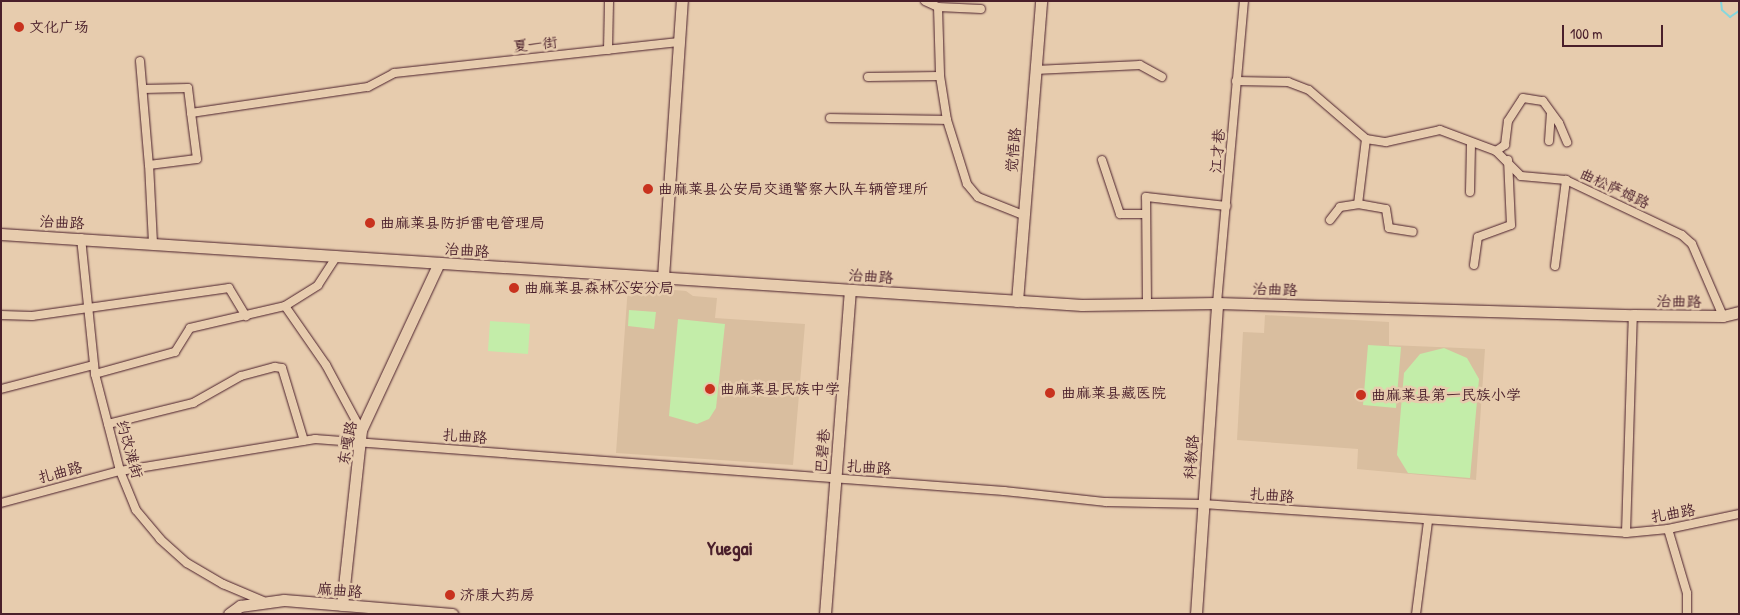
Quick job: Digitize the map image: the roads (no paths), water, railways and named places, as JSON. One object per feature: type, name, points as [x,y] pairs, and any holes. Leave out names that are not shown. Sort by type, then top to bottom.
[{"type":"main road","points":[[662,277],[682,1]]},
{"type":"main road","name":"觉悟路","points":[[1017,301],[1041,1]]},
{"type":"main road","name":"治曲路","points":[[1,234],[1082,306],[1217,303],[1633,315],[1723,316],[1739,312]]},
{"type":"main road","name":"东嘎路","points":[[342,609],[360,436],[439,263]]},
{"type":"main road","name":"巴碧巷","points":[[825,614],[850,290]]},
{"type":"main road","name":"科教路","points":[[1196,614],[1217,303]]},
{"type":"main road","name":"麻曲路","points":[[229,614],[240,606],[263,600],[342,609],[452,614]]},
{"type":"street","points":[[608,50],[609,1]]},
{"type":"street","points":[[925,1],[938,7],[981,9]]},
{"type":"street","name":"江才巷","points":[[1217,303],[1244,1]]},
{"type":"street","points":[[938,7],[940,76],[947,120],[967,184],[978,197],[1023,215]]},
{"type":"street","name":"夏一街","points":[[190,113],[368,87],[394,73],[679,42]]},
{"type":"street","points":[[140,60],[149,165],[153,243]]},
{"type":"street","points":[[1035,70],[1140,65],[1162,77]]},
{"type":"street","points":[[868,77],[940,76]]},
{"type":"street","points":[[1236,80],[1288,82],[1309,90],[1366,139],[1358,204]]},
{"type":"street","points":[[143,89],[188,88],[197,159],[149,165]]},
{"type":"street","points":[[1496,151],[1505,146],[1508,121],[1522,98],[1543,101],[1559,123],[1567,142]]},
{"type":"street","points":[[1549,140],[1551,114]]},
{"type":"street","points":[[830,118],[947,120]]},
{"type":"street","name":"曲松萨姆路","points":[[1366,139],[1386,142],[1440,130],[1496,151],[1508,160],[1521,176],[1566,180],[1682,235],[1692,244],[1723,316]]},
{"type":"street","points":[[1470,192],[1471,143]]},
{"type":"street","points":[[1102,160],[1120,214],[1146,214]]},
{"type":"street","points":[[1474,265],[1478,237],[1511,225],[1508,160]]},
{"type":"street","points":[[1555,266],[1566,180]]},
{"type":"street","points":[[1147,305],[1146,197],[1226,206]]},
{"type":"street","points":[[1330,220],[1340,207],[1358,204],[1386,210],[1389,228],[1413,232]]},
{"type":"street","name":"约改滩街","points":[[81,238],[85,307],[95,374],[120,472],[136,510],[160,539],[187,563],[223,584],[263,600]]},
{"type":"street","points":[[95,374],[175,352],[190,328],[285,306],[318,285],[337,256]]},
{"type":"street","points":[[1,315],[32,316],[229,288],[246,316]]},
{"type":"street","points":[[285,306],[326,364],[360,436]]},
{"type":"street","points":[[1626,533],[1633,315]]},
{"type":"street","points":[[1,389],[94,365]]},
{"type":"street","points":[[108,424],[193,404],[241,376],[275,367],[282,368],[304,441]]},
{"type":"street","name":"扎曲路","points":[[1,503],[120,472],[304,441],[360,436],[1106,502],[1203,504],[1428,521],[1626,533],[1668,529],[1739,514]]},
{"type":"street","points":[[1416,614],[1428,521]]},
{"type":"street","points":[[1668,529],[1687,593],[1687,614]]},
{"type":"waterway","points":[[1721,1],[1722,10],[1730,17],[1739,11]]},
{"type":"waterway","points":[[1739,67],[1739,72]]},
{"type":"place","name":"文化广场","points":[[19,27]]},
{"type":"place","name":"曲麻莱县公安局交通警察大队车辆管理所","points":[[648,189]]},
{"type":"place","name":"曲麻莱县防护雷电管理局","points":[[370,223]]},
{"type":"place","name":"曲麻莱县森林公安分局","points":[[514,288]]},
{"type":"place","name":"曲麻莱县民族中学","points":[[710,389]]},
{"type":"place","name":"曲麻莱县藏医院","points":[[1050,393]]},
{"type":"place","name":"曲麻莱县第一民族小学","points":[[1361,395]]},
{"type":"place","name":"济康大药房","points":[[450,595]]},
{"type":"district","name":"Yuegai","points":[[730,547]]}]
